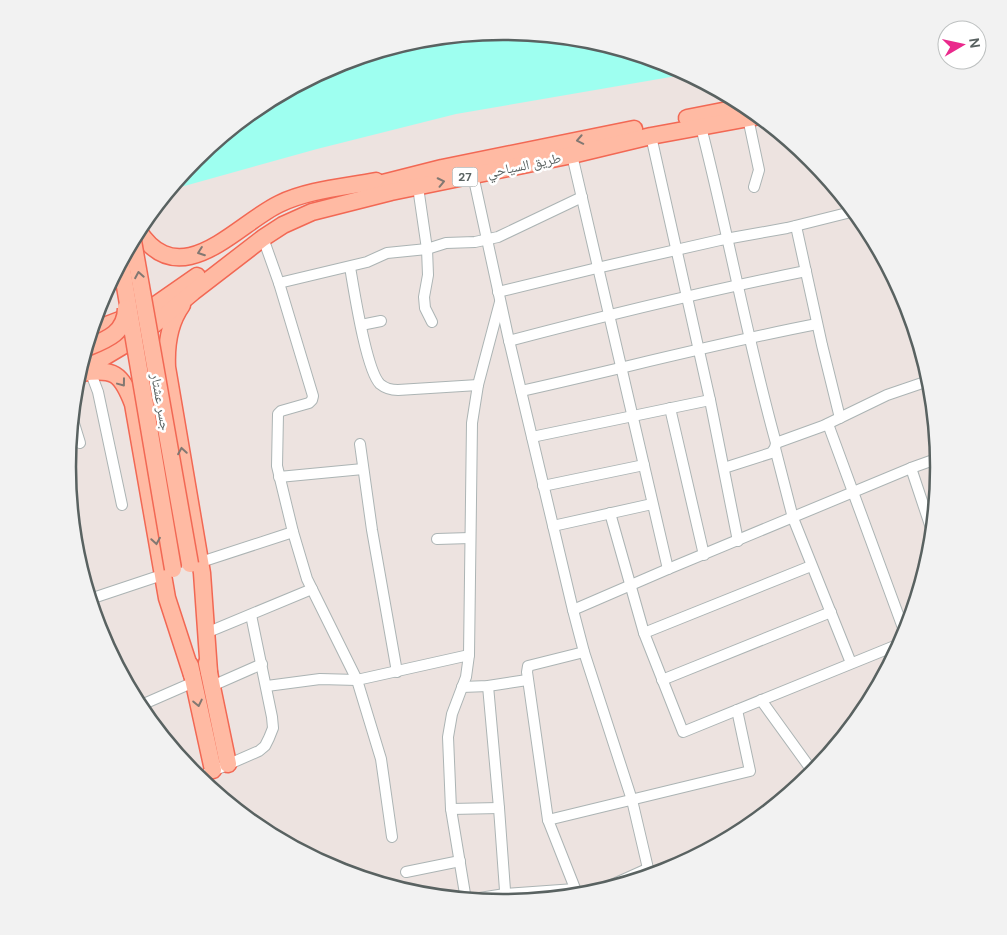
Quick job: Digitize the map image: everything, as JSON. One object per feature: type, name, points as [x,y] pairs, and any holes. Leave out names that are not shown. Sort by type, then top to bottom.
[{"type":"main road","name":"طريق السياحي","points":[[193,292],[263,238],[284,225],[312,212],[418,186],[472,169],[745,114]]},
{"type":"main road","name":"طريق السياحي","points":[[100,328],[151,308],[258,229],[292,210],[350,191],[442,168],[472,169],[572,155],[651,136],[701,127],[745,115]]},
{"type":"main road","points":[[143,238],[154,248],[166,254],[180,257],[195,255],[213,247],[278,204],[294,198],[442,168]]},
{"type":"main road","name":"جسر عشتار","points":[[134,252],[195,563]]},
{"type":"main road","name":"جسر عشتار","points":[[123,273],[168,572]]},
{"type":"main road","points":[[95,344],[111,337],[123,323],[126,315],[125,288]]},
{"type":"main road","points":[[88,368],[151,327],[193,292]]},
{"type":"main road","points":[[193,292],[180,307],[173,320],[168,336],[167,367],[211,679],[228,764]]},
{"type":"main road","points":[[87,371],[107,372],[117,376],[126,385],[133,404],[168,572],[174,582],[213,770]]},
{"type":"main road","points":[[195,563],[204,595],[211,679]]},
{"type":"street","points":[[753,120],[759,170],[754,186]]},
{"type":"street","points":[[701,127],[759,379],[794,518],[851,664]]},
{"type":"street","points":[[651,136],[710,400],[738,541]]},
{"type":"street","points":[[572,155],[668,569]]},
{"type":"street","points":[[472,169],[509,341],[573,610],[584,652],[632,800],[647,870]]},
{"type":"street","points":[[418,186],[427,249],[428,275],[424,297],[425,308],[432,322]]},
{"type":"street","points":[[279,283],[350,267],[387,253],[427,249],[446,243],[487,240],[515,230],[582,197]]},
{"type":"street","points":[[499,296],[597,268],[796,226],[847,213]]},
{"type":"street","points":[[796,226],[840,418]]},
{"type":"street","points":[[263,238],[279,283],[313,396],[309,403],[281,411],[278,414],[277,452],[279,477],[293,532],[312,589],[357,680],[381,759],[392,837]]},
{"type":"street","points":[[350,267],[373,374],[380,384],[388,389],[478,385]]},
{"type":"street","points":[[509,341],[686,297],[806,271]]},
{"type":"street","points":[[465,893],[451,809],[448,726],[468,666],[472,424],[478,385],[499,296]]},
{"type":"street","points":[[361,325],[381,321]]},
{"type":"street","points":[[521,391],[750,336],[817,324]]},
{"type":"street","points":[[86,375],[98,392],[122,505]]},
{"type":"street","points":[[724,468],[770,454],[776,446],[887,396],[923,383]]},
{"type":"street","points":[[532,437],[710,400]]},
{"type":"street","points":[[670,408],[704,555]]},
{"type":"street","points":[[828,424],[901,623]]},
{"type":"street","points":[[78,435],[80,443]]},
{"type":"street","points":[[360,444],[372,530],[397,672]]},
{"type":"street","points":[[573,610],[931,461]]},
{"type":"street","points":[[544,486],[644,464]]},
{"type":"street","points":[[912,468],[928,517]]},
{"type":"street","points":[[279,477],[363,469]]},
{"type":"street","points":[[553,526],[652,504]]},
{"type":"street","points":[[610,513],[644,633],[683,732],[891,648]]},
{"type":"street","points":[[195,563],[293,532]]},
{"type":"street","points":[[437,539],[470,538]]},
{"type":"street","points":[[644,633],[812,566]]},
{"type":"street","points":[[97,597],[168,572]]},
{"type":"street","points":[[206,632],[312,589]]},
{"type":"street","points":[[662,680],[831,612]]},
{"type":"street","points":[[205,774],[258,751],[265,746],[273,728],[267,686],[251,615]]},
{"type":"street","points":[[576,889],[548,820],[527,680],[528,666],[584,652]]},
{"type":"street","points":[[267,686],[320,679],[357,680],[469,655]]},
{"type":"street","points":[[211,679],[262,664]]},
{"type":"street","points":[[146,702],[193,679]]},
{"type":"street","points":[[462,687],[488,686],[527,680]]},
{"type":"street","points":[[488,686],[500,808],[505,895]]},
{"type":"street","points":[[761,700],[813,763]]},
{"type":"street","points":[[548,820],[750,771],[738,710]]},
{"type":"street","points":[[451,809],[500,808]]},
{"type":"street","points":[[406,872],[460,861]]},
{"type":"water","points":[[504,40],[559,44],[587,48],[614,55],[675,76],[456,114],[317,149],[181,187],[201,165],[243,128],[290,97],[314,84],[366,63],[420,48],[476,41]]}]
